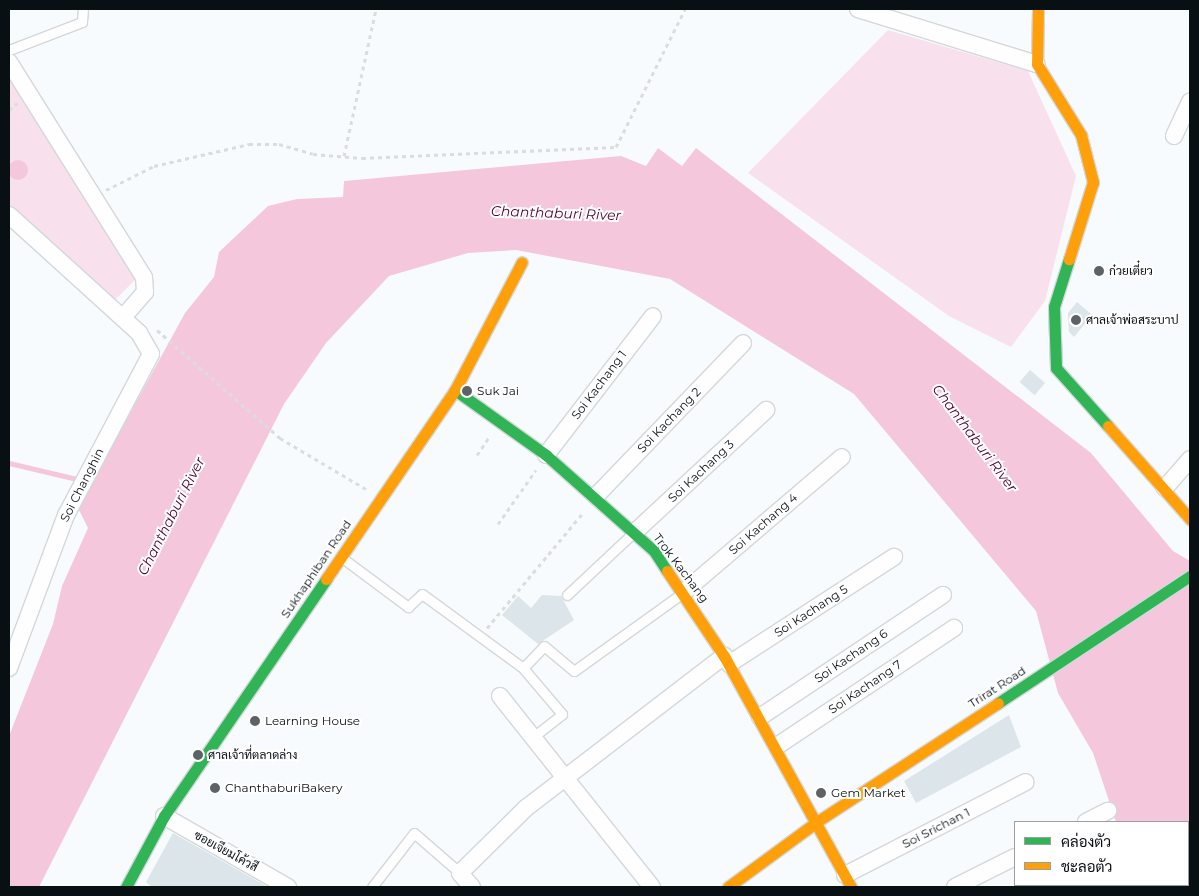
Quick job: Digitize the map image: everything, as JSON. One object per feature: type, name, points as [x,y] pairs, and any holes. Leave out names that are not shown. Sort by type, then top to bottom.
[{"type":"street","points":[[858,9],[1037,64]]},
{"type":"street","points":[[1038,9],[1037,64],[1081,135],[1093,182],[1054,307],[1056,368],[1165,488],[1190,519]]},
{"type":"street","points":[[9,62],[146,281],[145,292],[123,317]]},
{"type":"street","points":[[1174,136],[1190,102]]},
{"type":"street","name":"Soi Changhin","points":[[9,215],[145,339],[151,360],[90,467],[66,516],[9,668]]},
{"type":"street","name":"Sukhaphiban Road","points":[[126,887],[164,816],[455,390],[522,262]]},
{"type":"street","name":"Soi Kachang 1","points":[[546,455],[653,316]]},
{"type":"street","name":"Soi Kachang 2","points":[[596,496],[743,343]]},
{"type":"street","name":"Trok Kachang","points":[[455,390],[546,455],[596,496],[636,531],[685,591],[777,746],[848,881]]},
{"type":"street","name":"Soi Kachang 3","points":[[636,531],[766,410]]},
{"type":"street","name":"Soi Kachang 4","points":[[685,591],[842,457]]},
{"type":"street","points":[[1165,488],[1190,458]]},
{"type":"street","name":"Soi Kachang 5","points":[[460,873],[565,776],[727,660],[894,557]]},
{"type":"street","name":"Trirat Road","points":[[728,887],[818,821],[1190,576]]},
{"type":"street","name":"Soi Kachang 6","points":[[760,717],[943,595]]},
{"type":"street","name":"Soi Kachang 7","points":[[777,746],[954,628]]},
{"type":"street","points":[[500,696],[652,887]]},
{"type":"street","name":"Soi Srichan 1","points":[[848,881],[1026,782]]},
{"type":"street","points":[[1088,821],[1108,811]]},
{"type":"street","name":"ซอยเจียมโค้วสี","points":[[164,816],[288,887]]},
{"type":"street","points":[[955,887],[1014,858]]},
{"type":"street","points":[[460,873],[472,887]]},
{"type":"lane","points":[[9,50],[82,22],[83,9]]},
{"type":"lane","points":[[567,595],[636,531]]},
{"type":"lane","points":[[341,557],[408,606],[422,594],[523,668],[562,714],[533,737]]},
{"type":"lane","points":[[523,668],[544,646],[574,670],[685,591]]},
{"type":"lane","points":[[372,887],[414,833],[460,873]]},
{"type":"path","points":[[344,156],[376,9]]},
{"type":"path","points":[[94,199],[154,166],[214,149],[279,144],[344,156],[616,147],[685,9]]},
{"type":"path","points":[[152,326],[280,438],[382,498]]},
{"type":"path","points":[[498,524],[546,455]]},
{"type":"path","points":[[480,636],[596,496]]},
{"type":"shaded area","points":[[888,30],[1028,71],[1076,176],[1045,301],[1011,347],[949,316],[748,173]]},
{"type":"shaded area","points":[[9,75],[138,277],[113,302],[9,207]]},
{"type":"water","name":"Chanthaburi River","points":[[658,148],[682,166],[696,148],[1091,453],[1173,551],[1190,561],[1190,887],[1127,887],[1189,886],[1189,821],[1116,821],[1093,753],[1058,693],[1036,611],[854,394],[670,279],[516,250],[468,253],[389,276],[326,343],[284,404],[39,887],[9,887],[9,736],[53,624],[62,586],[88,528],[78,508],[185,313],[214,277],[219,252],[268,206],[297,199],[343,197],[344,181],[621,156],[646,166]]},
{"type":"water","points":[[14,160],[22,160],[28,166],[28,174],[22,180],[14,180],[8,174],[8,166]]},
{"type":"building","name":"ศาลเจ้าพ่อสระบาป","points":[[1077,302],[1092,315],[1074,337],[1069,332],[1068,313]]},
{"type":"building","points":[[1030,370],[1045,383],[1035,395],[1020,382]]},
{"type":"building","points":[[542,595],[561,596],[574,620],[538,644],[502,615],[518,596],[531,608]]},
{"type":"building","points":[[1009,715],[1021,747],[916,803],[904,781]]},
{"type":"building","points":[[173,833],[268,887],[152,887],[146,882]]},
{"type":"waterway","points":[[9,463],[81,480]]},
{"type":"traffic: fast","points":[[1069,259],[1054,307],[1056,368],[1108,426]]},
{"type":"traffic: fast","points":[[455,390],[546,455],[654,551],[667,571]]},
{"type":"traffic: fast","points":[[998,703],[1190,576]]},
{"type":"traffic: fast","points":[[126,887],[164,816],[326,579]]},
{"type":"traffic: slow","points":[[1038,9],[1037,64],[1081,135],[1093,182],[1069,259]]},
{"type":"traffic: slow","points":[[326,579],[455,390],[522,262]]},
{"type":"traffic: slow","points":[[1108,426],[1190,519]]},
{"type":"traffic: slow","points":[[667,571],[724,656],[851,887]]},
{"type":"traffic: slow","points":[[728,887],[818,821],[998,703]]},
{"type":"place","name":"ก๋วยเตี๋ยว","points":[[1099,271]]},
{"type":"place","name":"ศาลเจ้าพ่อสระบาป","points":[[1076,320]]},
{"type":"place","name":"Suk Jai","points":[[467,391]]},
{"type":"place","name":"Learning House","points":[[255,721]]},
{"type":"place","name":"ศาลเจ้าที่ตลาดล่าง","points":[[198,755]]},
{"type":"place","name":"ChanthaburiBakery","points":[[215,788]]},
{"type":"place","name":"Gem Market","points":[[821,793]]}]
